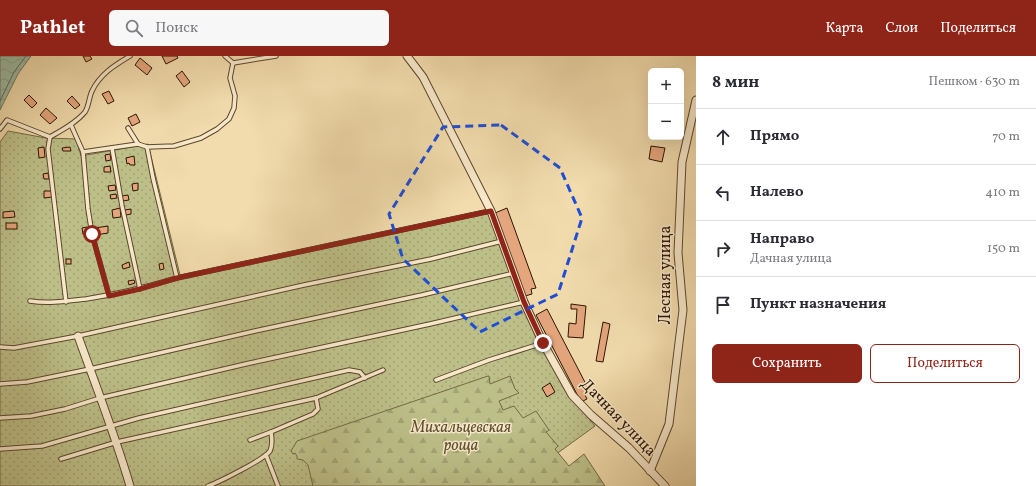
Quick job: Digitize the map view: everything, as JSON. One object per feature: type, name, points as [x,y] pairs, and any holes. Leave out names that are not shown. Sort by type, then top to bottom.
[{"type":"street","name":"Дачная улица","points":[[407,56],[423,77],[491,211],[524,302],[543,343],[572,395],[591,415],[629,448],[664,486]]},
{"type":"street","name":"Лесная улица","points":[[650,471],[669,424],[683,310],[678,253],[682,162],[696,100]]},
{"type":"street","points":[[78,336],[130,486]]},
{"type":"lane","points":[[50,137],[71,125],[85,111],[92,91],[100,78],[111,67],[130,56]]},
{"type":"lane","points":[[225,56],[233,63]]},
{"type":"lane","points":[[233,63],[276,56]]},
{"type":"lane","points":[[83,152],[138,144],[147,147],[174,146],[201,138],[217,129],[229,119],[234,108],[235,96],[230,78],[233,63]]},
{"type":"lane","points":[[0,129],[7,120],[50,137]]},
{"type":"lane","points":[[71,125],[83,152],[88,209],[92,234],[109,296]]},
{"type":"lane","points":[[128,128],[138,144]]},
{"type":"lane","points":[[50,137],[48,149],[66,302]]},
{"type":"lane","points":[[147,147],[177,278]]},
{"type":"lane","points":[[112,148],[122,206],[140,289]]},
{"type":"lane","points":[[30,301],[66,302],[109,296],[177,278],[491,211]]},
{"type":"lane","points":[[0,346],[14,348],[78,336],[297,287],[431,259],[502,241]]},
{"type":"lane","points":[[0,384],[27,382],[90,369],[514,274]]},
{"type":"lane","points":[[0,418],[31,416],[65,409],[100,398],[250,363],[524,302]]},
{"type":"lane","points":[[436,380],[489,360],[543,343]]},
{"type":"lane","points":[[0,449],[42,446],[110,426],[349,370],[360,372],[365,378]]},
{"type":"lane","points":[[61,459],[116,442],[316,398],[383,370]]},
{"type":"lane","points":[[250,440],[315,413],[318,409],[316,398]]},
{"type":"lane","points":[[208,486],[219,482],[266,455],[271,447],[272,440],[270,432]]},
{"type":"lane","points":[[266,455],[278,486]]},
{"type":"highlighted area","points":[[501,125],[560,168],[582,218],[558,294],[480,332],[403,259],[389,214],[443,127]]},
{"type":"green space","points":[[8,131],[46,138],[76,139],[81,156],[148,144],[180,275],[489,209],[523,303],[570,396],[595,426],[512,486],[0,486],[0,142]]},
{"type":"green space","name":"Михальцевская роща","points":[[488,376],[490,384],[510,376],[515,389],[519,393],[499,401],[503,410],[514,406],[523,418],[536,411],[549,430],[546,432],[558,446],[555,449],[569,466],[584,454],[605,486],[313,486],[308,465],[303,460],[297,459],[295,453],[293,454],[291,451],[297,441]]},
{"type":"water","points":[[0,56],[31,56],[18,74],[0,110]]},
{"type":"building","points":[[83,56],[90,56],[92,59],[86,62]]},
{"type":"building","points":[[162,56],[177,56],[178,58],[166,64]]},
{"type":"building","points":[[140,58],[152,68],[147,75],[135,65]]},
{"type":"building","points":[[182,71],[190,82],[184,87],[176,76]]},
{"type":"building","points":[[109,91],[114,101],[108,104],[102,94]]},
{"type":"building","points":[[29,95],[37,103],[32,108],[24,100]]},
{"type":"building","points":[[72,96],[80,105],[75,109],[67,101]]},
{"type":"building","points":[[46,108],[57,118],[50,124],[40,115]]},
{"type":"building","points":[[136,114],[140,122],[132,126],[128,118]]},
{"type":"building","points":[[651,146],[665,148],[662,162],[649,159]]},
{"type":"building","points":[[44,147],[45,157],[39,158],[38,148]]},
{"type":"building","points":[[70,147],[71,151],[63,151],[62,148]]},
{"type":"building","points":[[110,154],[111,160],[106,161],[105,155]]},
{"type":"building","points":[[134,156],[135,165],[130,165],[129,163],[127,164],[126,158]]},
{"type":"building","points":[[110,166],[111,172],[104,172],[104,167]]},
{"type":"building","points":[[48,173],[49,179],[44,179],[43,174]]},
{"type":"building","points":[[138,183],[138,190],[133,191],[132,184]]},
{"type":"building","points":[[115,185],[116,190],[109,191],[108,186]]},
{"type":"building","points":[[44,191],[51,191],[52,197],[44,198]]},
{"type":"building","points":[[116,194],[117,198],[111,199],[110,195]]},
{"type":"building","points":[[128,195],[129,200],[123,201],[122,196]]},
{"type":"building","points":[[120,208],[121,217],[113,218],[112,210]]},
{"type":"building","points":[[507,208],[536,288],[531,289],[532,294],[525,296],[495,213]]},
{"type":"building","points":[[131,209],[131,214],[126,215],[125,210]]},
{"type":"building","points":[[14,211],[15,217],[3,218],[3,212]]},
{"type":"building","points":[[6,223],[17,223],[17,229],[6,229]]},
{"type":"building","points":[[108,226],[108,233],[96,235],[95,228]]},
{"type":"building","points":[[87,227],[89,233],[83,234],[82,228]]},
{"type":"building","points":[[66,259],[71,259],[71,264],[66,264]]},
{"type":"building","points":[[129,262],[130,267],[123,269],[122,265]]},
{"type":"building","points":[[163,263],[164,269],[160,270],[159,264]]},
{"type":"building","points":[[134,280],[135,283],[129,285],[128,281]]},
{"type":"building","points":[[571,304],[586,306],[583,338],[568,337],[569,323],[576,324],[577,309],[571,309]]},
{"type":"building","points":[[547,309],[589,390],[584,393],[587,399],[581,402],[536,315]]},
{"type":"building","points":[[603,322],[610,324],[603,362],[596,361]]},
{"type":"building","points":[[550,383],[555,392],[547,397],[542,388]]},
{"type":"route","points":[[92,234],[109,296],[177,278],[491,211],[524,302],[543,343]]}]
